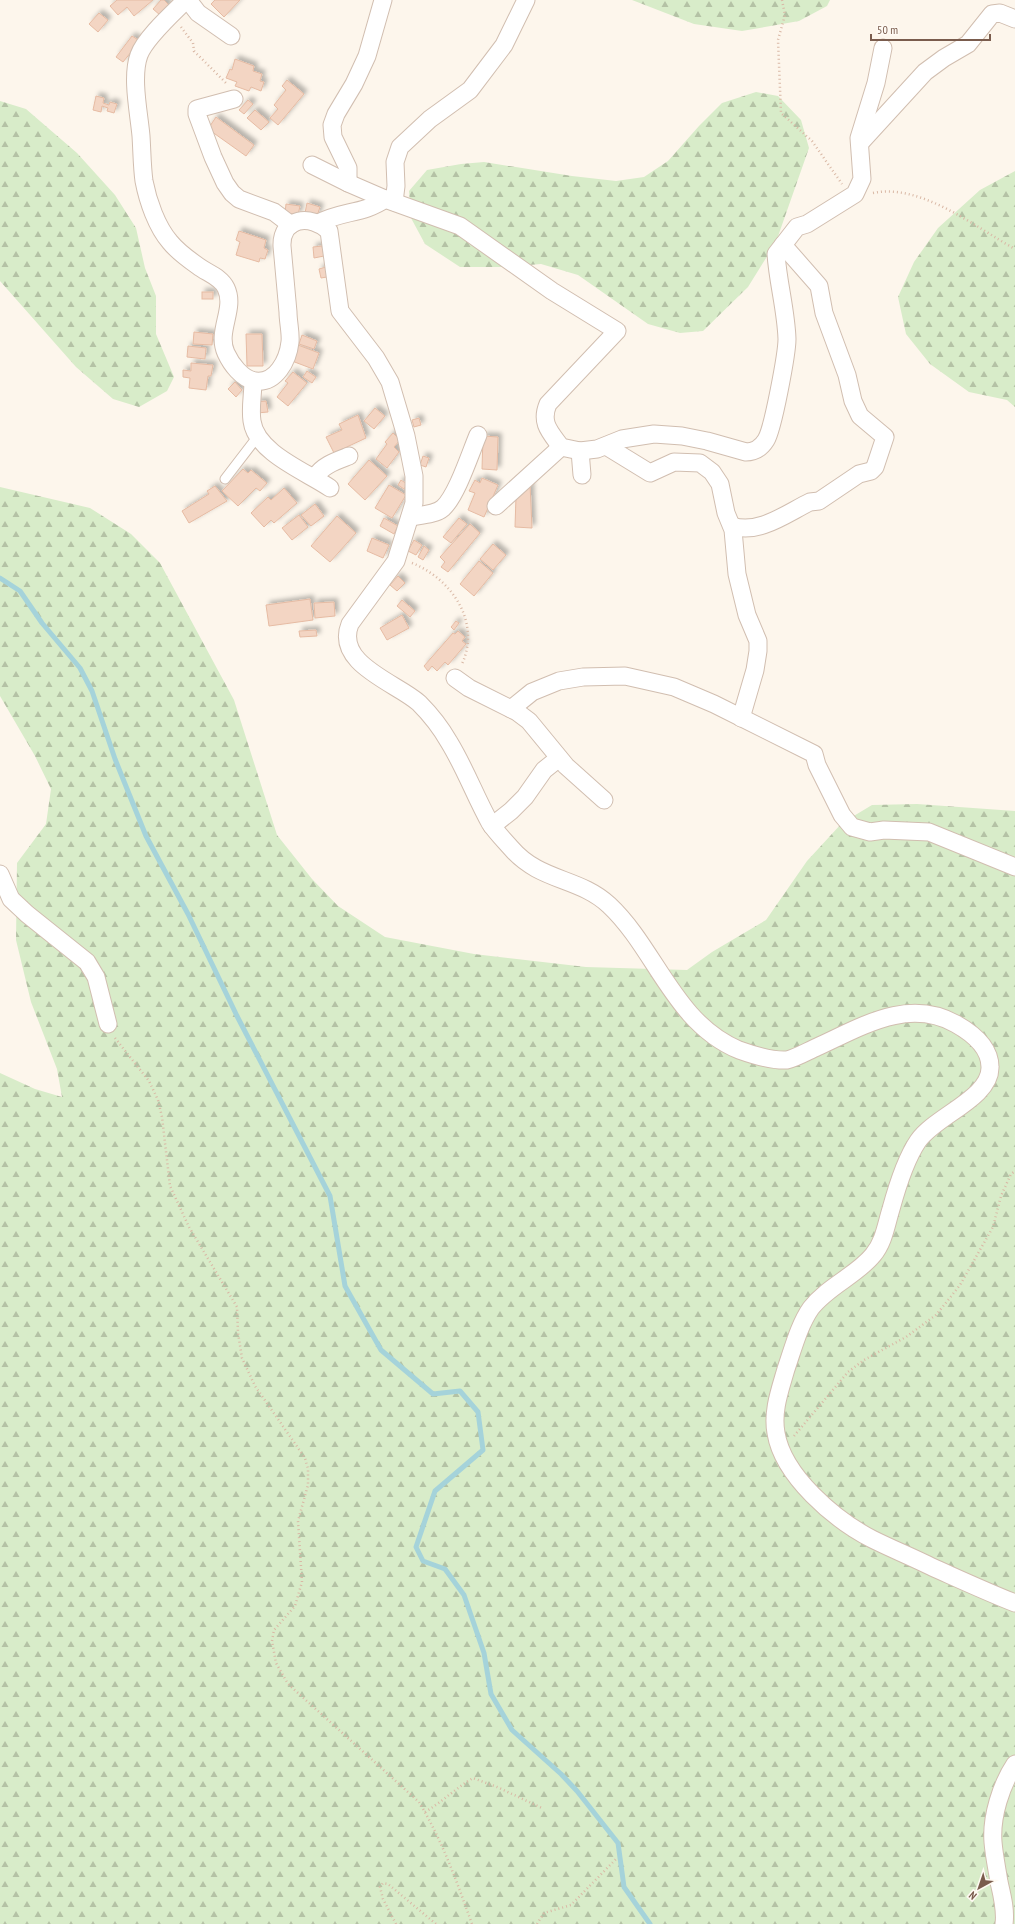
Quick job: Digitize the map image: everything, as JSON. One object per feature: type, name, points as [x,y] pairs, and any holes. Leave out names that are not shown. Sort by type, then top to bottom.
[{"type":"street","points":[[348,183],[348,168],[335,142],[332,125],[336,114],[354,84],[367,56],[383,0]]},
{"type":"street","points":[[319,223],[330,217],[360,211],[390,201],[396,186],[395,162],[400,148],[430,119],[470,90],[504,45],[526,0]]},
{"type":"street","points":[[231,36],[205,20],[189,2],[161,25],[144,46],[137,61],[137,92],[144,182],[154,213],[170,242],[198,267],[221,280],[226,286],[230,298],[223,335],[226,352],[234,366],[253,381],[262,382],[269,379],[281,368],[286,359],[290,342],[282,241],[283,234],[291,225],[304,220],[315,220],[329,231],[340,311],[376,358],[390,382],[406,436],[414,476],[414,503],[397,557],[350,624],[346,633],[347,642],[358,660],[375,675],[417,701],[439,725],[457,755],[492,826],[520,859],[532,868],[597,895],[609,905],[629,928],[657,971],[689,1013],[711,1034],[736,1049],[761,1057],[788,1060],[876,1020],[900,1013],[924,1013],[953,1022],[980,1040],[989,1060],[991,1069],[987,1081],[973,1097],[961,1107],[948,1113],[931,1126],[917,1141],[906,1166],[880,1246],[871,1258],[835,1285],[811,1309],[797,1339],[774,1412],[776,1434],[781,1452],[794,1474],[812,1494],[844,1522],[870,1538],[1015,1602]]},
{"type":"street","points":[[860,143],[925,72],[944,58],[968,44],[992,14],[1000,13],[1015,19]]},
{"type":"street","points":[[312,165],[348,183],[390,201],[460,226],[552,291],[617,331],[548,404],[544,415],[548,429],[561,447],[580,451],[606,446],[622,438],[654,434],[682,436],[707,441],[746,452],[753,452],[767,439],[773,419],[787,340],[785,312],[777,274],[776,254],[797,227],[813,220],[855,194],[862,179],[859,138],[876,83],[883,48]]},
{"type":"street","points":[[234,99],[197,110],[196,114],[213,157],[225,183],[239,199],[274,212],[291,225]]},
{"type":"street","points":[[732,526],[740,528],[759,527],[810,502],[819,501],[859,474],[871,471],[875,467],[885,437],[860,416],[853,400],[847,375],[824,313],[819,286],[783,245]]},
{"type":"street","points":[[253,381],[252,423],[258,436],[271,451],[289,465],[316,477],[330,488]]},
{"type":"street","points":[[410,517],[434,512],[443,508],[450,499],[461,477],[478,435]]},
{"type":"street","points":[[606,446],[650,473],[674,462],[700,464],[712,472],[720,484],[726,513],[732,526],[737,574],[747,615],[758,641],[755,670],[741,718]]},
{"type":"street","points":[[496,506],[561,447]]},
{"type":"street","points":[[580,451],[582,475]]},
{"type":"street","points":[[316,477],[319,471],[327,465],[349,456]]},
{"type":"street","points":[[512,709],[532,692],[559,681],[583,677],[625,676],[674,688],[714,704],[814,754],[816,765],[842,815],[852,827],[870,832],[884,830],[929,832],[1015,866]]},
{"type":"street","points":[[455,678],[469,688],[512,709],[529,721],[547,741],[559,758],[582,782],[604,800]]},
{"type":"street","points":[[492,826],[511,811],[525,797],[544,770],[559,758]]},
{"type":"street","points":[[0,874],[11,899],[27,914],[87,962],[96,977],[108,1024]]},
{"type":"street","points":[[1004,1924],[1003,1904],[993,1841],[993,1828],[999,1800],[1010,1771],[1015,1764]]},
{"type":"lane","points":[[225,479],[258,436]]},
{"type":"path","points":[[189,2],[179,22],[193,43],[194,51],[236,93],[234,99]]},
{"type":"path","points":[[397,557],[419,566],[435,575],[447,585],[459,602],[469,634],[468,645],[463,662],[455,678]]},
{"type":"path","points":[[108,1024],[115,1038],[149,1081],[158,1100],[162,1117],[170,1186],[189,1227],[237,1307],[238,1333],[242,1358],[255,1386],[305,1458],[308,1469],[308,1485],[298,1521],[302,1582],[294,1606],[274,1630],[272,1641],[276,1663],[288,1684],[419,1802],[432,1825],[454,1876],[472,1924]]},
{"type":"path","points":[[781,1452],[848,1372],[864,1360],[906,1337],[936,1315],[960,1285],[993,1227],[1001,1196],[1011,1174],[1015,1171]]},
{"type":"path","points":[[425,1812],[441,1803],[472,1778],[497,1787],[542,1808]]},
{"type":"path","points":[[536,1924],[544,1913],[571,1905],[616,1859]]},
{"type":"path","points":[[396,1924],[383,1899],[380,1887],[383,1883],[388,1884],[436,1924]]},
{"type":"green space","points":[[632,0],[830,0],[827,6],[799,21],[742,31],[694,24]]},
{"type":"green space","points":[[756,92],[778,96],[801,120],[809,148],[776,242],[748,287],[703,331],[680,333],[648,324],[578,275],[541,264],[506,267],[460,267],[425,244],[411,218],[409,191],[427,170],[461,164],[484,162],[572,176],[616,181],[644,177],[668,161],[722,103]]},
{"type":"green space","points":[[0,101],[26,109],[77,153],[115,195],[136,228],[145,268],[156,296],[156,334],[174,377],[167,391],[139,407],[113,399],[76,367],[0,281]]},
{"type":"green space","points":[[1015,171],[1015,407],[1007,400],[969,392],[930,364],[906,334],[898,297],[914,262],[938,228],[980,190]]},
{"type":"green space","points":[[0,487],[90,508],[131,534],[160,563],[234,700],[277,835],[312,879],[338,906],[385,937],[474,954],[586,967],[687,970],[712,952],[766,920],[807,861],[842,823],[872,805],[917,804],[1015,811],[1015,1924],[0,1924],[0,1073],[35,1089],[62,1097],[57,1069],[31,1002],[16,940],[17,863],[46,824],[51,789],[35,756],[0,696]]},
{"type":"building","points":[[117,0],[153,0],[134,16],[127,7],[118,15],[110,6]]},
{"type":"building","points":[[161,0],[164,0],[169,5],[160,15],[153,9]]},
{"type":"building","points":[[215,0],[240,0],[224,17],[211,4]]},
{"type":"building","points":[[99,13],[108,20],[98,32],[89,24]]},
{"type":"building","points":[[132,36],[140,41],[123,62],[116,57]]},
{"type":"building","points":[[235,59],[254,66],[253,71],[262,74],[260,81],[264,82],[261,91],[251,87],[249,91],[235,86],[237,82],[226,78],[230,69],[232,70]]},
{"type":"building","points":[[287,80],[304,94],[278,125],[270,118],[278,109],[274,105],[286,90],[282,86]]},
{"type":"building","points":[[96,96],[104,98],[103,103],[109,105],[110,102],[117,104],[114,113],[107,111],[108,108],[102,106],[101,112],[93,110]]},
{"type":"building","points":[[248,100],[253,104],[244,114],[239,110]]},
{"type":"building","points":[[255,110],[269,122],[261,130],[247,118]]},
{"type":"building","points":[[216,117],[254,145],[246,156],[208,129]]},
{"type":"building","points":[[307,203],[320,207],[317,216],[305,213]]},
{"type":"building","points":[[286,204],[300,206],[298,215],[285,213]]},
{"type":"building","points":[[239,231],[266,240],[264,248],[268,250],[265,259],[260,258],[259,262],[236,255],[240,242],[236,240]]},
{"type":"building","points":[[322,246],[324,256],[314,258],[313,247]]},
{"type":"building","points":[[326,267],[327,277],[321,278],[319,269]]},
{"type":"building","points":[[202,292],[213,292],[213,299],[202,299]]},
{"type":"building","points":[[194,332],[213,334],[212,345],[193,344]]},
{"type":"building","points":[[246,334],[262,334],[263,366],[247,366]]},
{"type":"building","points":[[302,335],[317,341],[314,349],[299,344]]},
{"type":"building","points":[[298,345],[319,353],[313,369],[292,361]]},
{"type":"building","points":[[188,346],[206,348],[205,359],[187,357]]},
{"type":"building","points":[[191,363],[213,365],[211,376],[208,376],[206,390],[189,388],[190,378],[183,377],[183,370],[191,371]]},
{"type":"building","points":[[307,371],[316,377],[312,383],[303,377]]},
{"type":"building","points":[[293,372],[307,383],[288,406],[277,397],[288,383],[285,381]]},
{"type":"building","points":[[235,382],[242,390],[236,397],[228,389]]},
{"type":"building","points":[[266,401],[268,412],[257,413],[256,402]]},
{"type":"building","points":[[375,408],[385,416],[374,429],[364,421]]},
{"type":"building","points":[[358,415],[366,438],[334,453],[326,437],[342,430],[339,424]]},
{"type":"building","points":[[419,418],[421,425],[414,427],[412,420]]},
{"type":"building","points":[[393,433],[400,440],[394,447],[399,452],[387,468],[376,459],[387,444],[385,442]]},
{"type":"building","points":[[483,436],[498,437],[497,470],[482,469]]},
{"type":"building","points":[[423,456],[429,458],[426,467],[420,465]]},
{"type":"building","points":[[369,460],[387,476],[365,500],[348,484]]},
{"type":"building","points":[[243,469],[248,473],[251,470],[267,483],[260,491],[256,488],[238,506],[222,491]]},
{"type":"building","points":[[482,478],[498,485],[484,517],[468,510],[475,493],[469,491],[475,480],[480,483]]},
{"type":"building","points":[[401,480],[407,484],[404,489],[398,485]]},
{"type":"building","points":[[530,484],[532,528],[515,527],[516,497]]},
{"type":"building","points":[[389,485],[406,495],[392,518],[375,508]]},
{"type":"building","points":[[215,486],[227,501],[189,523],[182,511],[209,494],[207,491]]},
{"type":"building","points":[[284,488],[297,503],[274,523],[271,520],[264,527],[251,513],[268,497],[271,500]]},
{"type":"building","points":[[315,504],[324,516],[311,526],[301,515]]},
{"type":"building","points":[[299,515],[308,527],[292,540],[282,528]]},
{"type":"building","points":[[337,516],[356,533],[330,562],[311,546]]},
{"type":"building","points":[[384,518],[398,526],[394,534],[380,526]]},
{"type":"building","points":[[459,518],[467,524],[451,543],[443,537]]},
{"type":"building","points":[[470,524],[480,533],[448,572],[441,567],[445,562],[440,557]]},
{"type":"building","points":[[372,538],[389,545],[383,558],[367,551]]},
{"type":"building","points":[[414,540],[422,545],[416,555],[408,551]]},
{"type":"building","points":[[493,544],[506,555],[493,570],[480,559]]},
{"type":"building","points":[[424,546],[429,550],[423,560],[418,557]]},
{"type":"building","points":[[479,561],[493,573],[474,596],[460,584]]},
{"type":"building","points":[[398,576],[405,583],[397,591],[390,585]]},
{"type":"building","points":[[310,599],[313,620],[269,626],[266,605]]},
{"type":"building","points":[[402,600],[415,611],[410,617],[397,606]]},
{"type":"building","points":[[334,602],[335,616],[315,618],[314,603]]},
{"type":"building","points":[[402,615],[409,628],[387,640],[380,628]]},
{"type":"building","points":[[456,621],[459,623],[454,630],[451,627]]},
{"type":"building","points":[[316,630],[317,636],[300,637],[299,631]]},
{"type":"building","points":[[458,631],[465,637],[462,641],[466,644],[448,665],[445,662],[437,671],[432,666],[428,671],[424,666],[453,633],[455,634]]},
{"type":"waterway","points":[[0,578],[20,591],[42,623],[80,668],[92,691],[115,759],[146,836],[188,914],[237,1016],[330,1196],[345,1286],[381,1350],[433,1394],[460,1391],[478,1412],[483,1450],[435,1491],[416,1547],[423,1561],[445,1569],[464,1595],[484,1653],[491,1694],[512,1730],[561,1774],[577,1791],[618,1843],[624,1887],[650,1924]]}]
